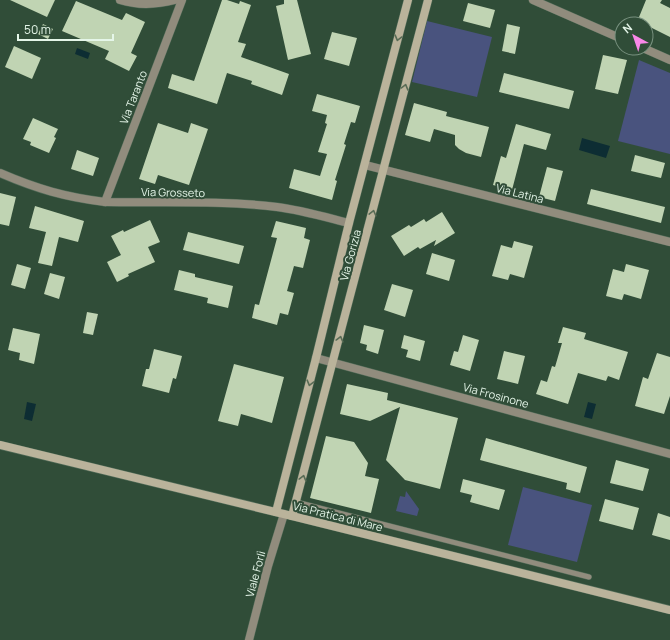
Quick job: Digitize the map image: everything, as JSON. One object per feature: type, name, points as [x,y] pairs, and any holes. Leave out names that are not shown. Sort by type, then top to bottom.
[{"type":"street","points":[[120,0],[137,4],[152,5],[175,0]]},
{"type":"street","name":"Via Taranto","points":[[105,202],[182,0]]},
{"type":"street","name":"Via Gorizia","points":[[280,513],[349,223],[408,0]]},
{"type":"street","name":"Via Gorizia","points":[[292,516],[428,0]]},
{"type":"street","points":[[533,0],[614,35]]},
{"type":"street","points":[[654,53],[670,60]]},
{"type":"street","name":"Via Latina","points":[[365,166],[383,169],[670,242]]},
{"type":"street","name":"Via Grosseto","points":[[0,173],[52,193],[105,202],[262,206],[283,208],[349,223]]},
{"type":"street","name":"Via Frosinone","points":[[316,358],[670,454]]},
{"type":"street","name":"Via Pratica di Mare","points":[[0,444],[670,610]]},
{"type":"street","name":"Viale Forlì","points":[[249,640],[280,513]]},
{"type":"lane","points":[[296,502],[589,577]]},
{"type":"shaded area","points":[[427,21],[492,37],[477,97],[412,82]]},
{"type":"shaded area","points":[[77,48],[90,53],[88,59],[75,54]]},
{"type":"shaded area","points":[[639,60],[670,73],[670,154],[618,141]]},
{"type":"shaded area","points":[[582,138],[610,146],[606,158],[579,150]]},
{"type":"shaded area","points":[[27,402],[36,404],[32,421],[24,419]]},
{"type":"shaded area","points":[[588,402],[596,404],[592,419],[584,417]]},
{"type":"shaded area","points":[[523,487],[592,505],[577,562],[508,545]]},
{"type":"shaded area","points":[[406,491],[419,509],[417,516],[396,511],[400,496],[405,497]]},
{"type":"building","points":[[10,0],[55,0],[47,17]]},
{"type":"building","points":[[222,0],[239,4],[240,1],[251,5],[238,42],[246,44],[241,57],[289,74],[282,95],[251,84],[252,81],[227,73],[217,104],[168,88],[172,74],[194,81]]},
{"type":"building","points":[[284,0],[297,0],[311,54],[288,60],[276,6],[284,4]]},
{"type":"building","points":[[646,0],[662,0],[660,3],[670,8],[670,37],[654,29],[654,16],[639,16]]},
{"type":"building","points":[[76,1],[122,20],[126,13],[145,22],[131,53],[137,56],[129,71],[105,59],[109,51],[62,31]]},
{"type":"building","points":[[468,3],[495,10],[490,28],[463,21]]},
{"type":"building","points":[[43,24],[53,29],[48,39],[38,34]]},
{"type":"building","points":[[507,24],[520,27],[515,54],[502,51]]},
{"type":"building","points":[[332,32],[357,38],[349,66],[324,59]]},
{"type":"building","points":[[14,46],[41,58],[32,79],[5,67]]},
{"type":"building","points":[[603,55],[627,60],[618,94],[595,89]]},
{"type":"building","points":[[504,73],[574,91],[569,109],[499,92]]},
{"type":"building","points":[[317,94],[360,106],[355,123],[351,122],[344,144],[346,145],[335,180],[337,181],[332,200],[289,188],[294,169],[320,176],[327,154],[318,152],[327,124],[325,123],[327,115],[312,111]]},
{"type":"building","points":[[414,103],[447,112],[446,116],[489,127],[481,157],[466,153],[459,149],[455,145],[455,135],[434,129],[430,142],[405,135]]},
{"type":"building","points":[[33,118],[58,129],[54,137],[56,138],[49,153],[30,145],[31,142],[23,139]]},
{"type":"building","points":[[158,123],[188,133],[191,123],[208,129],[189,185],[158,175],[155,184],[139,179]]},
{"type":"building","points":[[516,124],[551,134],[546,150],[524,144],[512,190],[493,185],[501,156],[506,158]]},
{"type":"building","points":[[77,150],[99,158],[93,176],[71,169]]},
{"type":"building","points":[[635,155],[665,163],[661,178],[631,171]]},
{"type":"building","points":[[547,167],[563,171],[555,201],[539,197]]},
{"type":"building","points":[[591,189],[665,207],[661,223],[587,204]]},
{"type":"building","points":[[0,193],[16,197],[9,226],[0,224]]},
{"type":"building","points":[[35,206],[84,221],[78,242],[59,237],[52,266],[38,263],[46,232],[29,228]]},
{"type":"building","points":[[442,212],[455,233],[434,246],[436,240],[420,249],[418,247],[404,256],[391,236],[409,225],[411,227],[424,219],[426,222]]},
{"type":"building","points":[[150,220],[160,242],[148,247],[155,262],[128,274],[129,276],[117,282],[107,262],[121,255],[111,236],[123,230],[124,232]]},
{"type":"building","points":[[276,221],[306,228],[304,238],[310,240],[303,268],[294,266],[287,291],[294,293],[288,315],[280,313],[277,325],[252,318],[255,304],[259,305],[277,238],[271,237]]},
{"type":"building","points":[[188,232],[244,246],[239,264],[183,250]]},
{"type":"building","points":[[514,241],[533,246],[524,278],[510,274],[508,280],[492,276],[501,245],[512,248]]},
{"type":"building","points":[[432,253],[455,260],[449,281],[426,274]]},
{"type":"building","points":[[17,264],[31,268],[25,289],[11,285]]},
{"type":"building","points":[[626,264],[649,270],[641,299],[624,294],[622,300],[606,296],[613,269],[624,272]]},
{"type":"building","points":[[179,270],[195,274],[195,277],[233,286],[228,308],[207,303],[208,298],[174,290]]},
{"type":"building","points":[[50,273],[65,277],[59,299],[44,294]]},
{"type":"building","points":[[392,284],[413,290],[405,317],[384,310]]},
{"type":"building","points":[[87,312],[98,314],[93,335],[83,333]]},
{"type":"building","points":[[364,325],[384,330],[378,354],[366,350],[367,345],[360,343]]},
{"type":"building","points":[[563,327],[586,333],[584,339],[628,352],[619,380],[608,376],[606,381],[578,373],[568,404],[536,394],[541,380],[547,382],[552,366],[555,367],[562,343],[558,343]]},
{"type":"building","points":[[13,328],[40,334],[34,364],[19,360],[20,353],[8,350]]},
{"type":"building","points":[[404,335],[425,341],[420,361],[406,357],[408,350],[401,348]]},
{"type":"building","points":[[463,335],[479,340],[470,371],[450,365],[454,351],[458,352]]},
{"type":"building","points":[[154,349],[182,356],[176,379],[173,378],[169,393],[142,386],[146,369],[149,369]]},
{"type":"building","points":[[504,351],[525,356],[518,384],[497,379]]},
{"type":"building","points":[[657,353],[670,357],[670,396],[664,414],[635,406],[643,377],[648,379]]},
{"type":"building","points":[[234,364],[284,377],[272,423],[241,414],[238,426],[218,421]]},
{"type":"building","points":[[347,384],[388,393],[387,400],[458,418],[440,489],[405,480],[386,460],[400,407],[370,421],[340,414]]},
{"type":"building","points":[[326,436],[354,442],[368,463],[365,476],[379,479],[371,513],[310,498]]},
{"type":"building","points":[[486,438],[587,467],[580,493],[566,489],[567,483],[480,460]]},
{"type":"building","points":[[616,460],[649,469],[643,491],[610,483]]},
{"type":"building","points":[[463,479],[505,490],[499,510],[470,502],[472,495],[460,492]]},
{"type":"building","points":[[605,499],[639,508],[633,530],[599,521]]},
{"type":"building","points":[[658,513],[670,517],[670,540],[652,535]]}]
